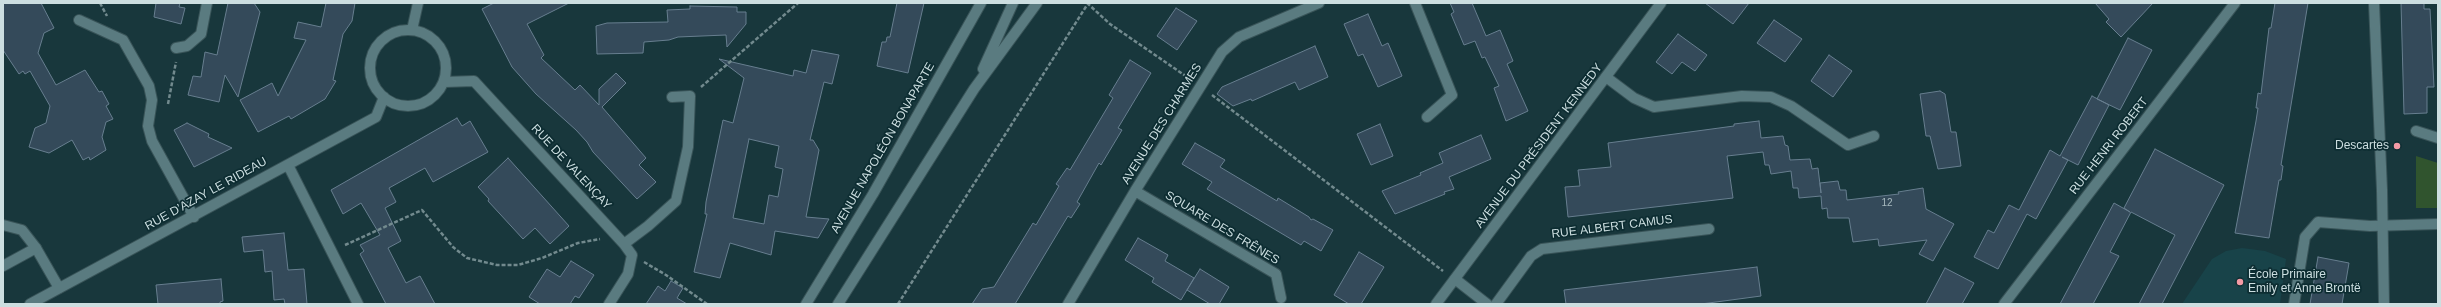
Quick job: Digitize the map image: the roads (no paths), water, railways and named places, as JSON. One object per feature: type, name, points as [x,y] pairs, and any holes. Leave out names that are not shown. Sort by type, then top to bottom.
[{"type":"street","points":[[176,48],[187,46],[201,34],[207,3]]},
{"type":"street","name":"AVENUE NAPOLÉON BONAPARTE","points":[[806,304],[872,194],[981,3]]},
{"type":"street","points":[[974,89],[1013,3]]},
{"type":"street","points":[[838,304],[974,89],[1037,3]]},
{"type":"street","name":"AVENUE DES CHARMES","points":[[1068,304],[1135,191],[1222,52],[1239,37],[1319,3]]},
{"type":"street","points":[[1415,3],[1452,95],[1427,117]]},
{"type":"street","name":"AVENUE DU PRÉSIDENT KENNEDY","points":[[1436,304],[1661,3]]},
{"type":"street","name":"RUE HENRI ROBERT","points":[[2004,304],[2235,3]]},
{"type":"street","points":[[2374,3],[2383,226],[2384,303]]},
{"type":"street","points":[[412,30],[420,4]]},
{"type":"street","points":[[79,20],[123,40],[149,86],[152,100],[148,126],[152,141],[194,217]]},
{"type":"street","points":[[412,30],[423,33],[433,39],[441,49],[445,59],[446,71],[444,82],[438,92],[428,100],[418,105],[406,106],[394,103],[384,97],[376,88],[371,77],[370,65],[373,54],[380,43],[389,36],[400,31],[412,30]]},
{"type":"street","points":[[1606,77],[1634,98],[1654,107],[1742,96],[1771,97],[1791,106],[1848,145],[1874,136]]},
{"type":"street","name":"RUE DE VALENÇAY","points":[[444,82],[474,81],[624,244],[632,255],[628,274],[609,304]]},
{"type":"street","points":[[624,244],[648,226],[676,201],[688,147],[690,96],[672,97]]},
{"type":"street","name":"RUE D’AZAY LE RIDEAU","points":[[30,304],[194,217],[376,117],[384,97]]},
{"type":"street","points":[[2416,131],[2438,138]]},
{"type":"street","points":[[288,165],[358,304]]},
{"type":"street","name":"SQUARE DES FRÊNES","points":[[1135,191],[1276,274],[1281,298]]},
{"type":"street","points":[[2294,304],[2305,237],[2318,222],[2383,226],[2438,224]]},
{"type":"street","points":[[3,225],[22,230],[36,248],[59,288]]},
{"type":"street","name":"RUE ALBERT CAMUS","points":[[1496,304],[1531,256],[1542,249],[1709,229]]},
{"type":"street","points":[[3,266],[36,248]]},
{"type":"street","points":[[1455,279],[1487,304]]},
{"type":"place","name":"Descartes","points":[[2397,146]]},
{"type":"place","name":"École Primaire Emily et Anne Brontë","points":[[2240,282]]}]
